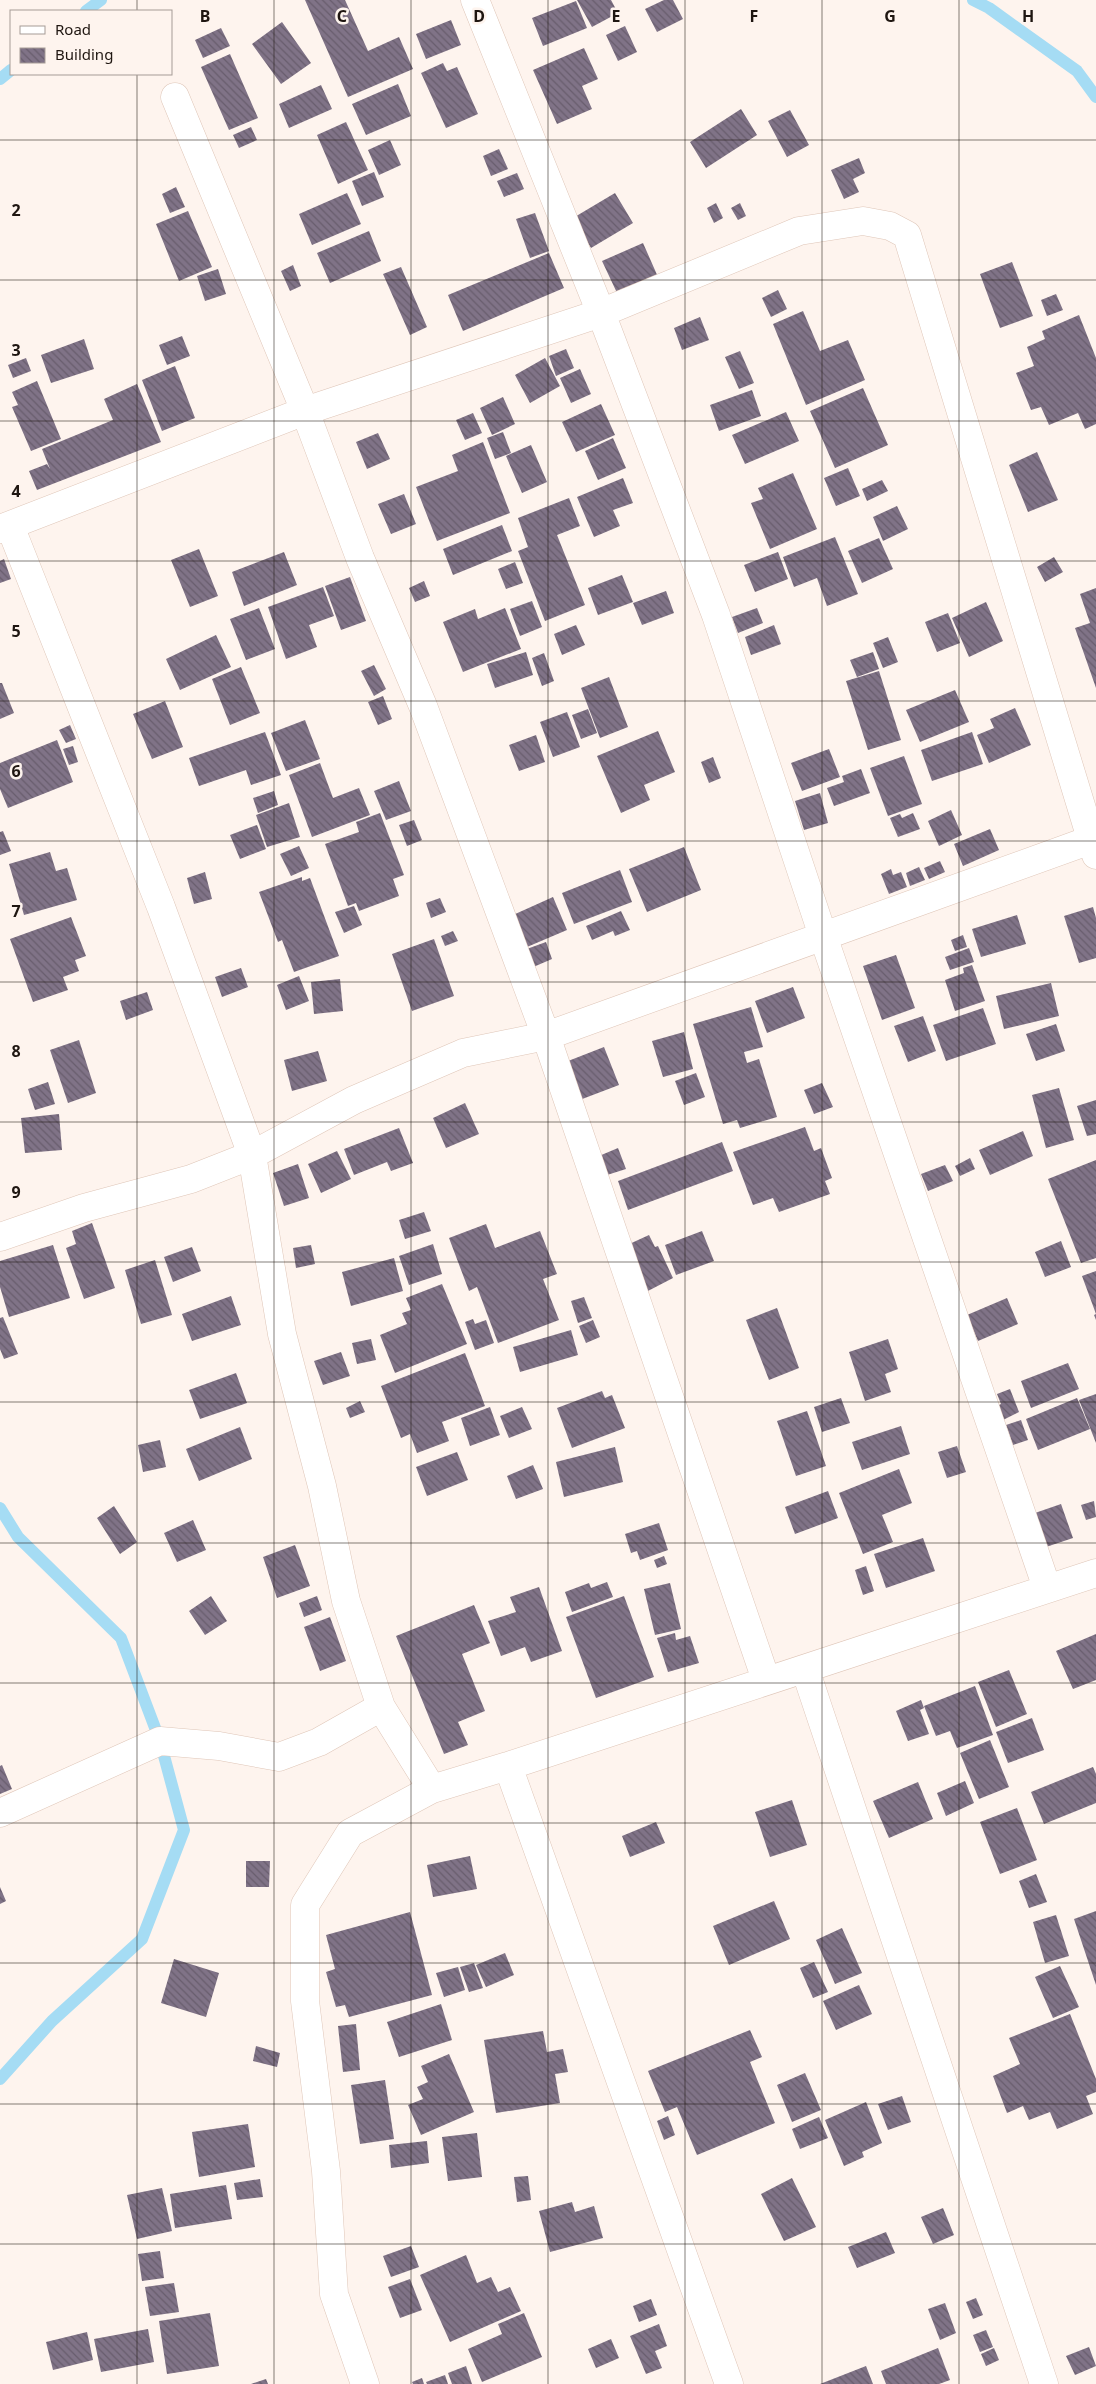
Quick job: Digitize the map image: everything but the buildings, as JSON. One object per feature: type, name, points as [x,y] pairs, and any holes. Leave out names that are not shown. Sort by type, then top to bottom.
[{"type":"street","points":[[475,0],[601,313],[716,614],[823,936],[1047,1588]]},
{"type":"street","points":[[175,97],[305,411],[360,558],[423,706],[546,1036],[766,1680]]},
{"type":"street","points":[[0,1237],[84,1208],[191,1179],[252,1155],[354,1100],[463,1053],[546,1036],[823,936],[1094,844],[907,235],[890,226],[863,220],[798,231],[601,313],[305,411],[5,528],[161,906],[252,1155],[282,1334],[322,1486],[346,1601],[381,1706],[432,1789]]},
{"type":"street","points":[[365,2384],[334,2294],[326,2171],[305,2001],[305,1905],[350,1833],[432,1789],[805,1669],[1047,1588],[1096,1574]]},
{"type":"street","points":[[805,1669],[1044,2384]]},
{"type":"street","points":[[0,1813],[160,1741],[219,1746],[279,1757],[319,1742],[381,1706]]},
{"type":"street","points":[[508,1766],[729,2384]]},
{"type":"waterway","points":[[87,10],[101,0]]},
{"type":"waterway","points":[[973,0],[989,8],[1077,71],[1096,97]]},
{"type":"waterway","points":[[0,79],[10,71]]},
{"type":"waterway","points":[[0,1508],[18,1537],[121,1638],[160,1741],[184,1830],[142,1939],[52,2021],[0,2079]]}]
